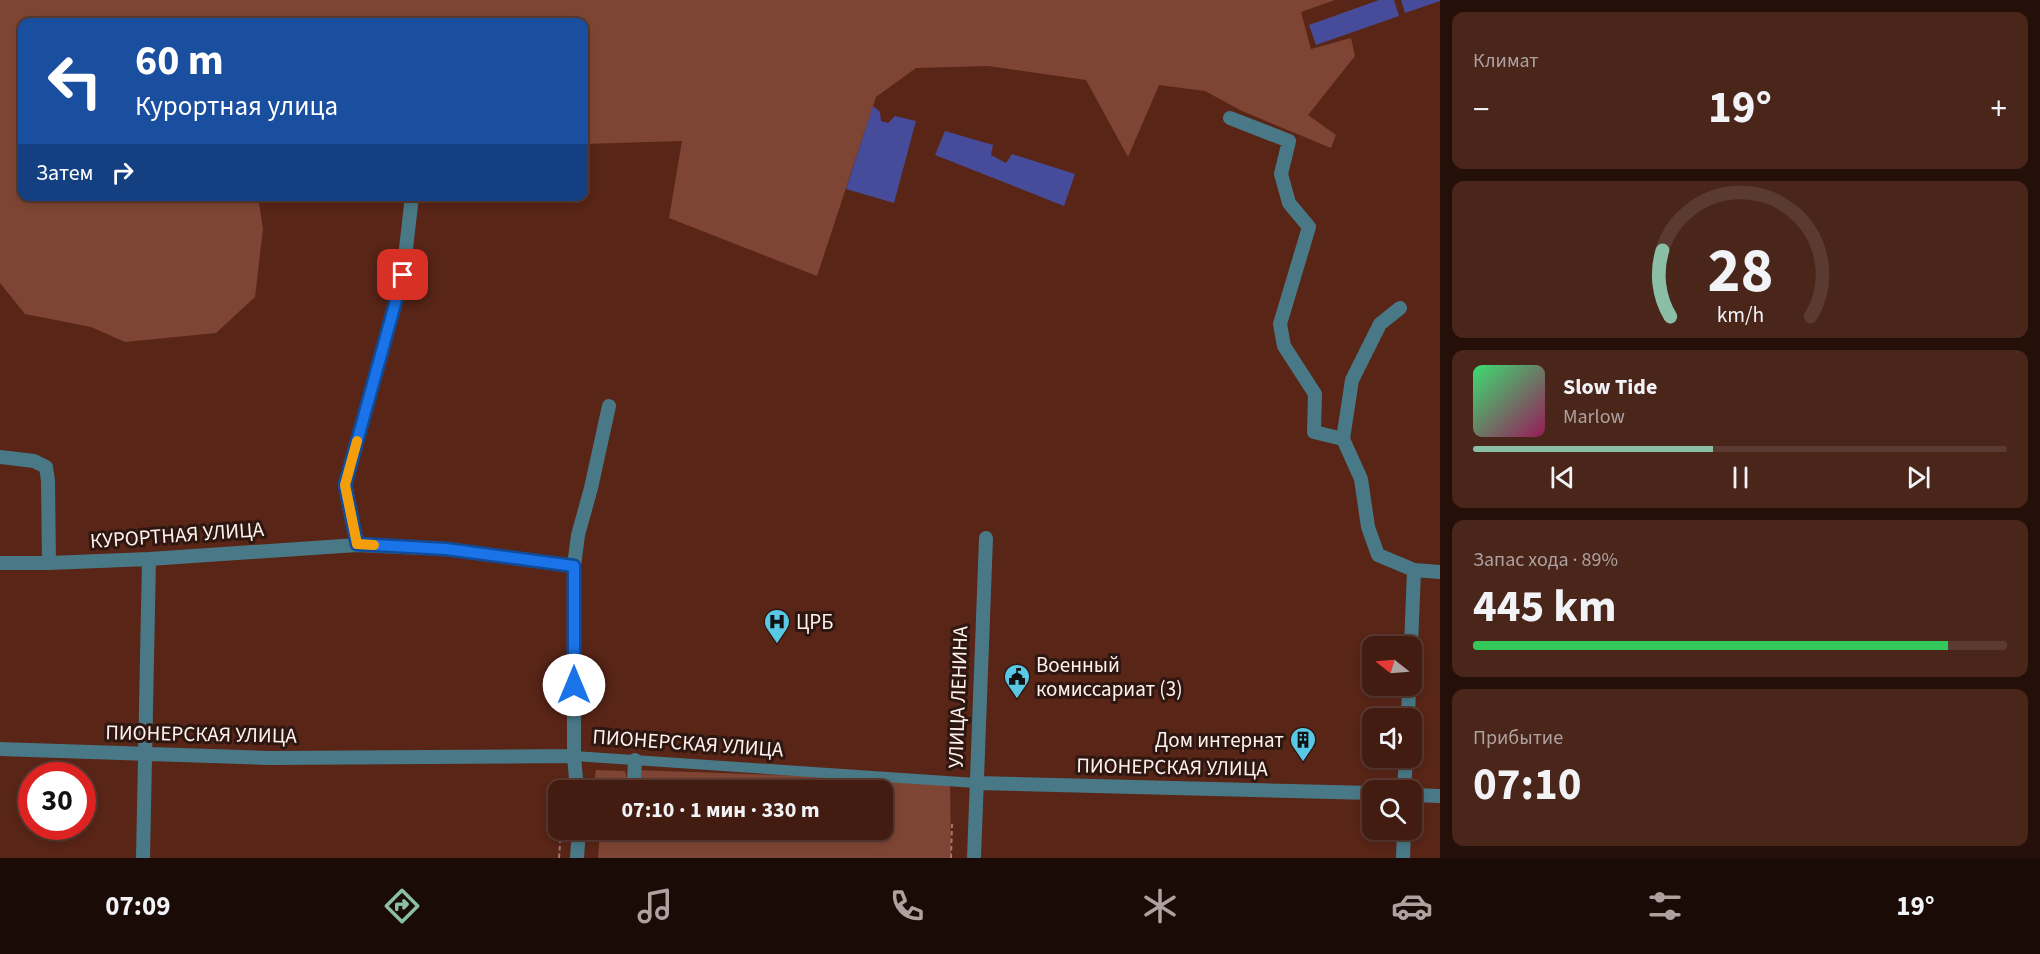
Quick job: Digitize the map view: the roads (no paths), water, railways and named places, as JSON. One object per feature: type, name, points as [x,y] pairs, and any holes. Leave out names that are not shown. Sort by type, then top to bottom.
[{"type":"street","points":[[1230,118],[1289,141],[1281,174],[1289,202],[1309,227],[1280,324],[1284,346],[1315,394],[1314,432],[1343,439]]},
{"type":"street","points":[[357,544],[345,485],[403,275],[411,201]]},
{"type":"street","points":[[1400,308],[1380,324],[1352,380],[1343,439],[1361,479],[1368,527],[1378,555],[1414,570],[1440,572]]},
{"type":"street","points":[[576,780],[574,756],[574,566],[578,535],[591,489],[609,406]]},
{"type":"street","points":[[0,457],[34,461],[46,466],[49,563]]},
{"type":"street","name":"УЛИЦА ЛЕНИНА","points":[[974,858],[986,538]]},
{"type":"street","name":"КУРОРТНАЯ УЛИЦА","points":[[0,563],[150,559],[357,544],[446,549],[574,566]]},
{"type":"street","points":[[143,858],[150,559]]},
{"type":"street","points":[[1411,636],[1414,570]]},
{"type":"street","name":"ПИОНЕРСКАЯ УЛИЦА","points":[[0,749],[270,758],[574,756],[976,783],[1362,793]]},
{"type":"street","points":[[634,780],[635,760]]},
{"type":"street","points":[[1422,795],[1440,796]]},
{"type":"street","points":[[577,858],[578,840]]},
{"type":"street","points":[[1403,858],[1404,840]]},
{"type":"place","name":"ЦРБ","points":[[777,645]]},
{"type":"place","name":"Военный комиссариат (3)","points":[[1017,700]]},
{"type":"place","name":"Дом интернат","points":[[1303,763]]}]
